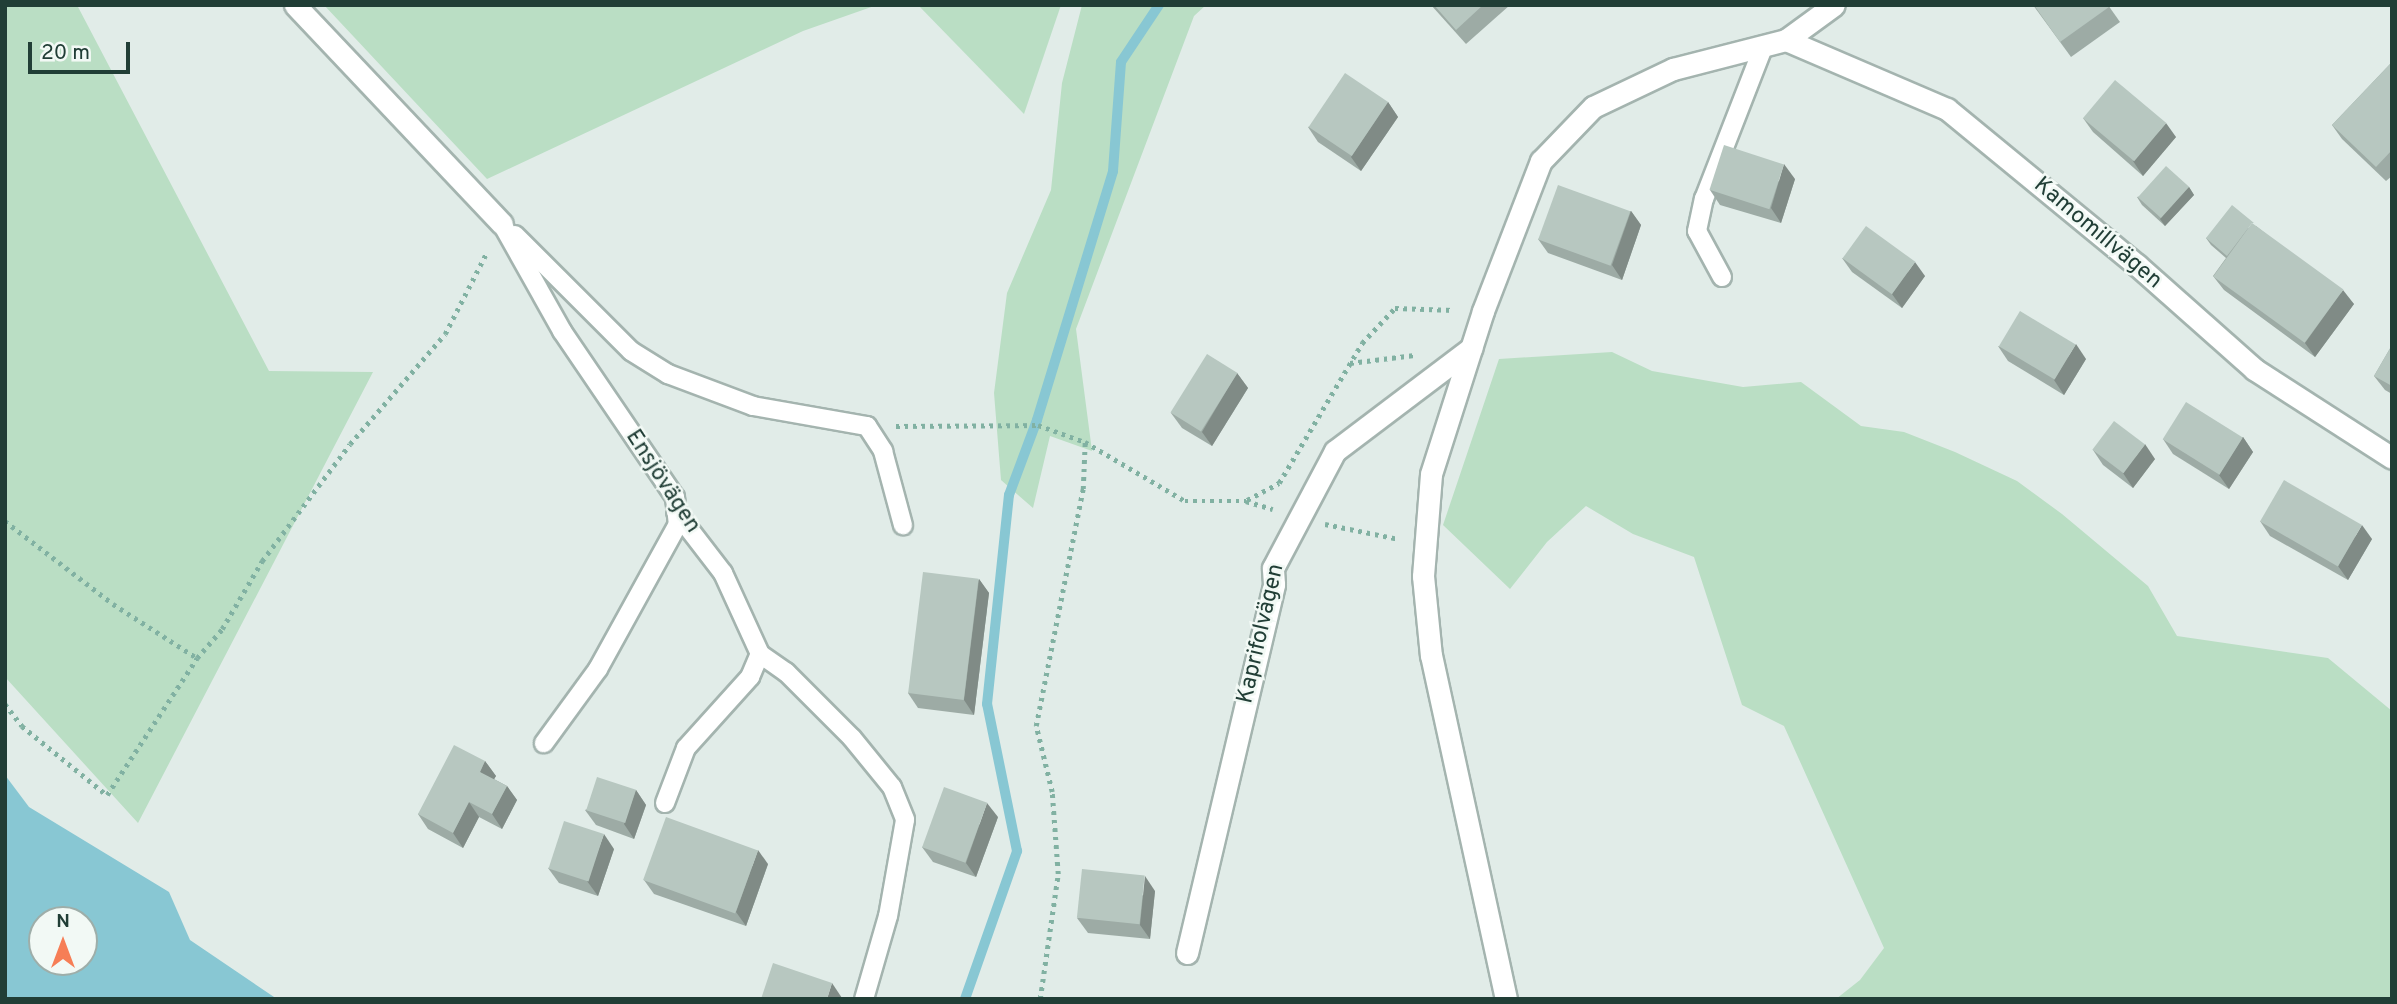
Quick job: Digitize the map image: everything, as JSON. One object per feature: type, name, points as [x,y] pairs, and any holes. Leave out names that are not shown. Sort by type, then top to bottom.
[{"type":"street","name":"Ensjövägen","points":[[295,5],[502,223]]},
{"type":"street","points":[[1507,999],[1431,656],[1424,543],[1431,474],[1483,311],[1541,161],[1593,107],[1673,69],[1786,40],[1834,5]]},
{"type":"street","name":"Kamomillvägen","points":[[1786,40],[1947,109],[2137,265],[2254,369],[2392,458]]},
{"type":"street","name":"Kaprifolvägen","points":[[1188,953],[1274,584],[1273,568],[1335,451],[1471,348]]},
{"type":"lane","points":[[1722,278],[1697,231],[1704,199],[1764,45]]},
{"type":"lane","points":[[502,223],[631,351],[668,374],[753,406],[867,426],[883,451],[903,525]]},
{"type":"lane","name":"Ensjövägen","points":[[502,223],[562,331],[675,497],[676,512],[723,573],[760,654]]},
{"type":"lane","points":[[544,743],[598,669],[678,524],[676,512]]},
{"type":"lane","points":[[665,803],[686,748],[750,677],[760,654],[786,671],[852,738],[892,787],[905,820],[888,916],[864,999]]},
{"type":"path","points":[[5,704],[22,726],[107,795],[197,658],[222,629],[262,561],[350,444],[445,334],[502,223]]},
{"type":"path","points":[[1246,501],[1279,483],[1362,343],[1395,308],[1483,311]]},
{"type":"path","points":[[867,426],[1038,425],[1085,442],[1185,501],[1246,501],[1300,517],[1424,543]]},
{"type":"path","points":[[1040,999],[1058,874],[1052,792],[1035,726],[1083,489],[1085,442]]},
{"type":"path","points":[[5,520],[113,604],[197,658]]},
{"type":"green space","points":[[5,5],[77,5],[269,371],[373,372],[138,823],[5,677]]},
{"type":"green space","points":[[324,5],[877,5],[803,31],[487,179]]},
{"type":"green space","points":[[918,5],[1061,5],[1024,114]]},
{"type":"green space","points":[[1082,5],[1206,5],[1194,16],[1076,329],[1092,451],[1050,436],[1033,508],[1001,480],[994,393],[1007,293],[1051,190],[1062,83]]},
{"type":"green space","points":[[1612,352],[1652,371],[1743,387],[1801,382],[1861,426],[1904,432],[1955,452],[2017,481],[2062,514],[2148,586],[2177,636],[2328,658],[2392,711],[2392,999],[1836,999],[1860,980],[1884,948],[1784,726],[1742,705],[1694,557],[1633,534],[1586,506],[1547,542],[1510,589],[1443,525],[1499,359]]},
{"type":"water","points":[[5,775],[29,807],[169,892],[190,940],[277,999],[5,999]]},
{"type":"building","points":[[1434,5],[1483,5],[1456,30]]},
{"type":"building","points":[[2034,5],[2108,5],[2109,7],[2060,42]]},
{"type":"building","points":[[2392,62],[2392,150],[2376,167],[2332,125]]},
{"type":"building","points":[[1345,73],[1388,102],[1352,156],[1309,127]]},
{"type":"building","points":[[2115,80],[2166,123],[2134,161],[2083,118]]},
{"type":"building","points":[[1724,145],[1784,164],[1769,209],[1709,190]]},
{"type":"building","points":[[2166,166],[2189,187],[2161,218],[2138,197]]},
{"type":"building","points":[[1558,185],[1630,211],[1611,266],[1538,240]]},
{"type":"building","points":[[2232,205],[2254,223],[2227,256],[2206,238]]},
{"type":"building","points":[[2252,223],[2343,289],[2305,343],[2213,276]]},
{"type":"building","points":[[1866,226],[1915,262],[1892,294],[1842,258]]},
{"type":"building","points":[[2020,311],[2076,344],[2055,380],[1999,346]]},
{"type":"building","points":[[2392,345],[2392,386],[2374,376]]},
{"type":"building","points":[[1207,354],[1238,373],[1201,432],[1170,413]]},
{"type":"building","points":[[2186,402],[2243,438],[2220,475],[2163,439]]},
{"type":"building","points":[[2114,421],[2145,444],[2123,473],[2092,450]]},
{"type":"building","points":[[2284,480],[2362,525],[2338,567],[2260,522]]},
{"type":"building","points":[[923,572],[979,579],[964,700],[908,693]]},
{"type":"building","points":[[454,745],[485,761],[480,772],[507,786],[492,814],[469,802],[453,833],[418,814]]},
{"type":"building","points":[[597,777],[636,790],[625,823],[586,810]]},
{"type":"building","points":[[944,787],[987,803],[965,863],[922,847]]},
{"type":"building","points":[[666,817],[758,851],[735,913],[643,880]]},
{"type":"building","points":[[564,821],[604,834],[588,882],[549,869]]},
{"type":"building","points":[[1082,869],[1145,876],[1140,924],[1077,918]]},
{"type":"building","points":[[773,963],[832,983],[827,999],[761,999]]},
{"type":"waterway","points":[[965,999],[1017,851],[987,704],[1009,495],[1037,420],[1113,171],[1121,62],[1159,5]]}]
